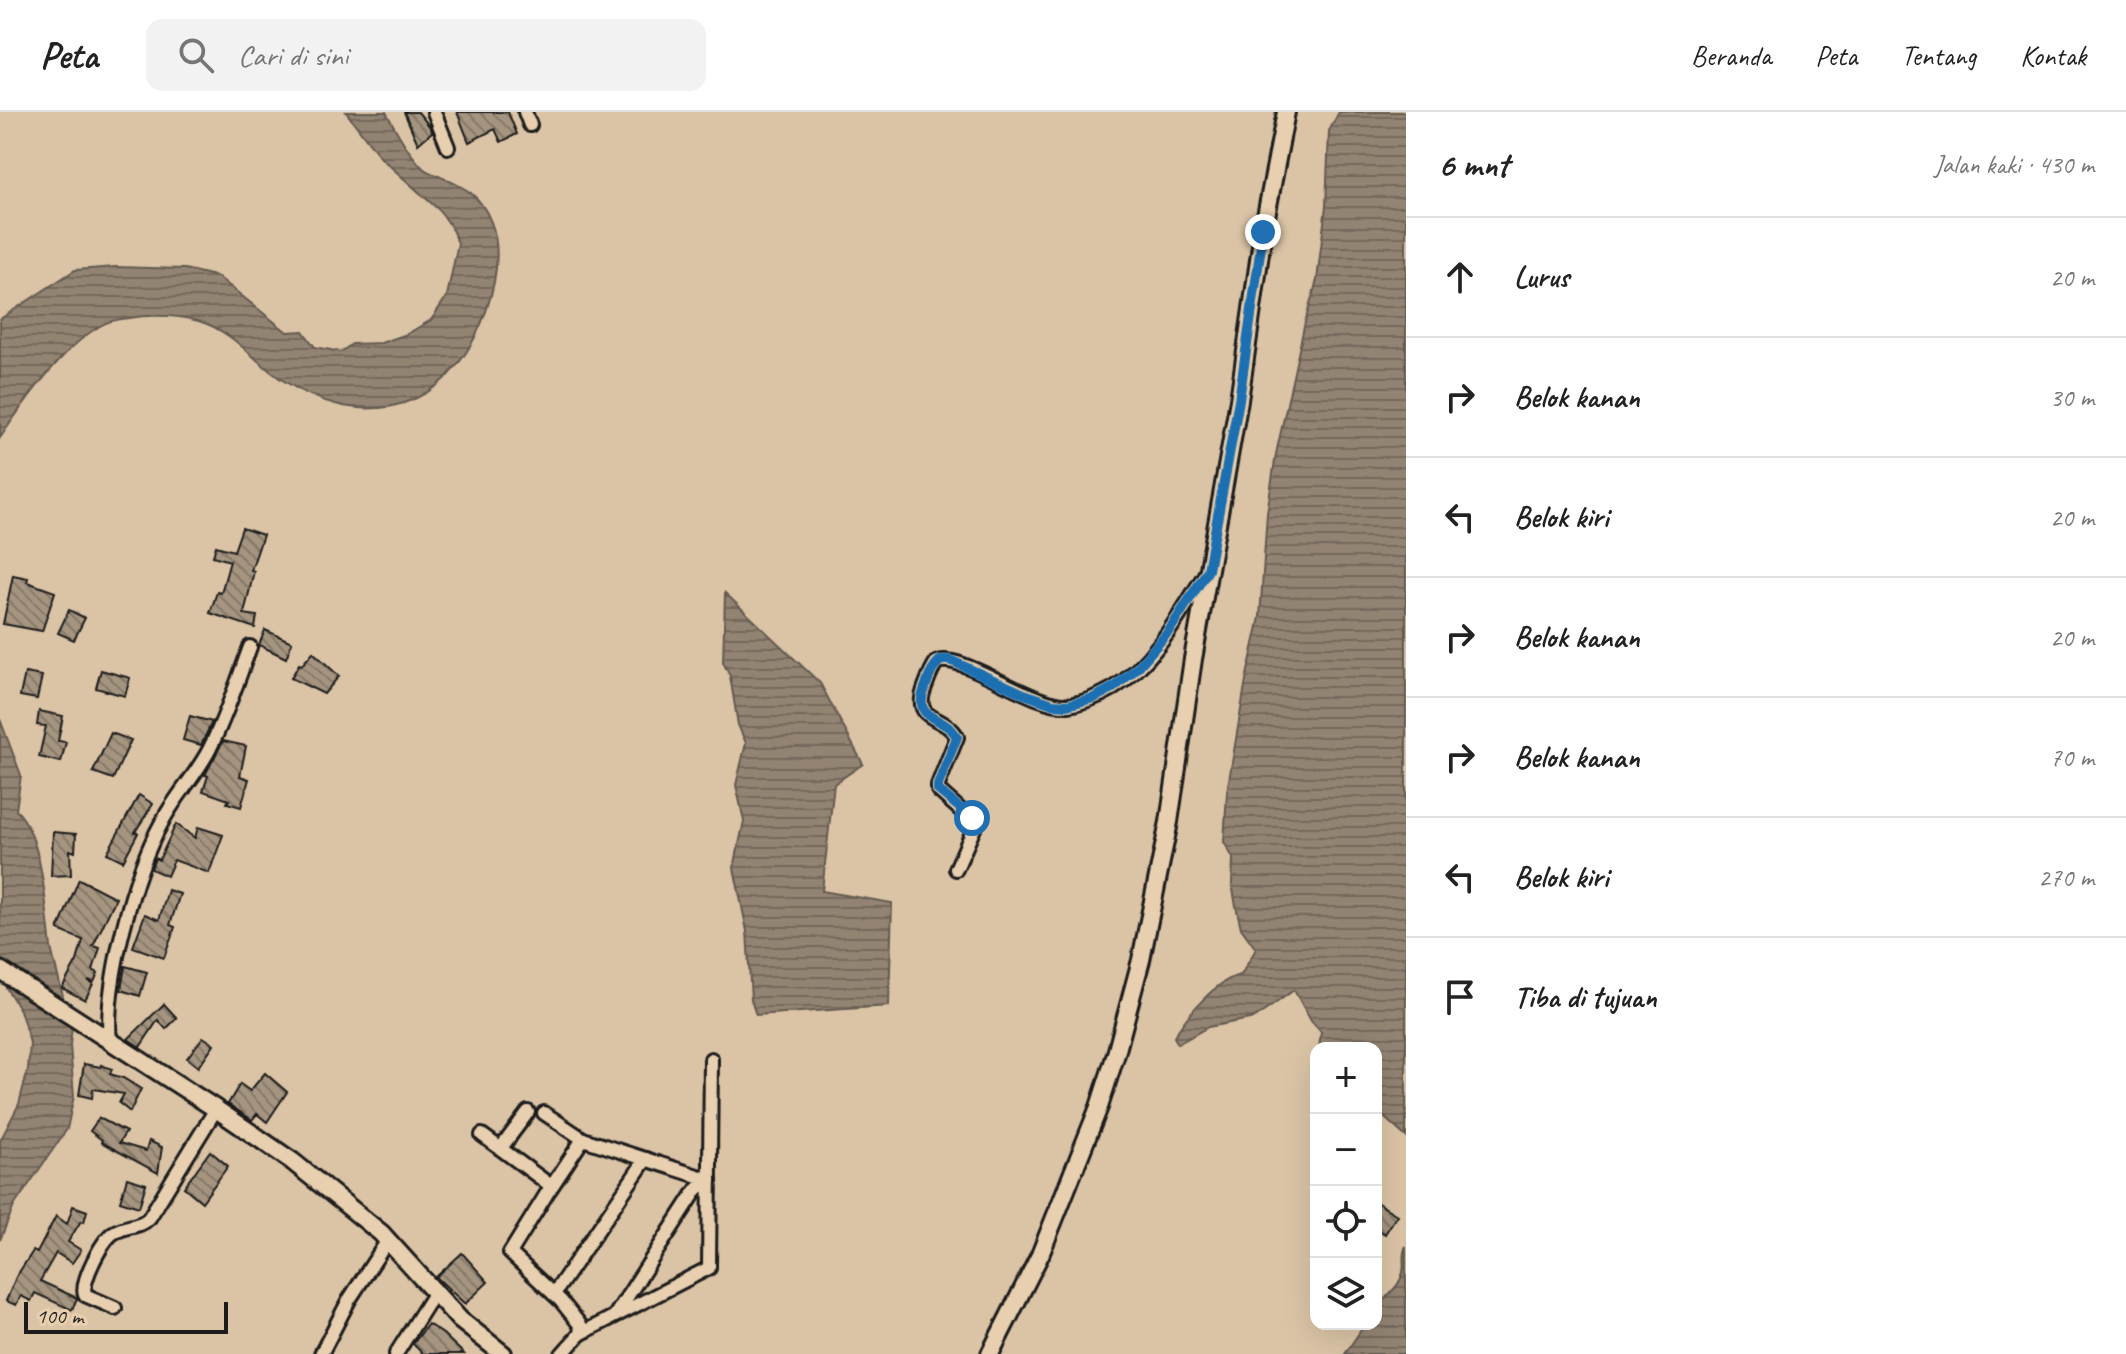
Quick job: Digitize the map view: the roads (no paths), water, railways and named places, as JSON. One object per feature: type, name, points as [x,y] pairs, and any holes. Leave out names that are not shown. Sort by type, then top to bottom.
[{"type":"street","points":[[434,112],[448,147]]},
{"type":"street","points":[[525,112],[530,125]]},
{"type":"street","points":[[990,1354],[1051,1229],[1099,1107],[1129,1009],[1164,850],[1208,570],[1239,400],[1263,232],[1286,112]]},
{"type":"street","points":[[956,869],[976,824],[938,790],[957,737],[950,728],[925,713],[920,699],[936,663],[945,659],[961,663],[1024,694],[1053,704],[1067,705],[1094,698],[1116,686],[1138,667],[1169,631],[1208,570]]},
{"type":"street","points":[[110,1041],[108,1024],[112,990],[140,869],[164,818],[218,732],[250,647]]},
{"type":"street","points":[[0,970],[292,1161],[388,1240],[460,1320],[503,1354]]},
{"type":"street","points":[[562,1354],[580,1334],[709,1268],[711,1059]]},
{"type":"street","points":[[115,1308],[85,1295],[83,1286],[86,1278],[111,1235],[122,1228],[140,1225],[149,1218],[216,1109]]},
{"type":"street","points":[[501,1148],[528,1112]]},
{"type":"street","points":[[544,1113],[583,1139],[710,1180]]},
{"type":"street","points":[[482,1135],[545,1180],[550,1189]]},
{"type":"street","points":[[580,1334],[581,1326],[554,1294],[510,1253],[583,1139]]},
{"type":"street","points":[[554,1294],[646,1159]]},
{"type":"street","points":[[614,1317],[697,1189],[710,1180]]},
{"type":"street","points":[[321,1354],[349,1300],[388,1240]]},
{"type":"street","points":[[396,1354],[435,1292]]}]
